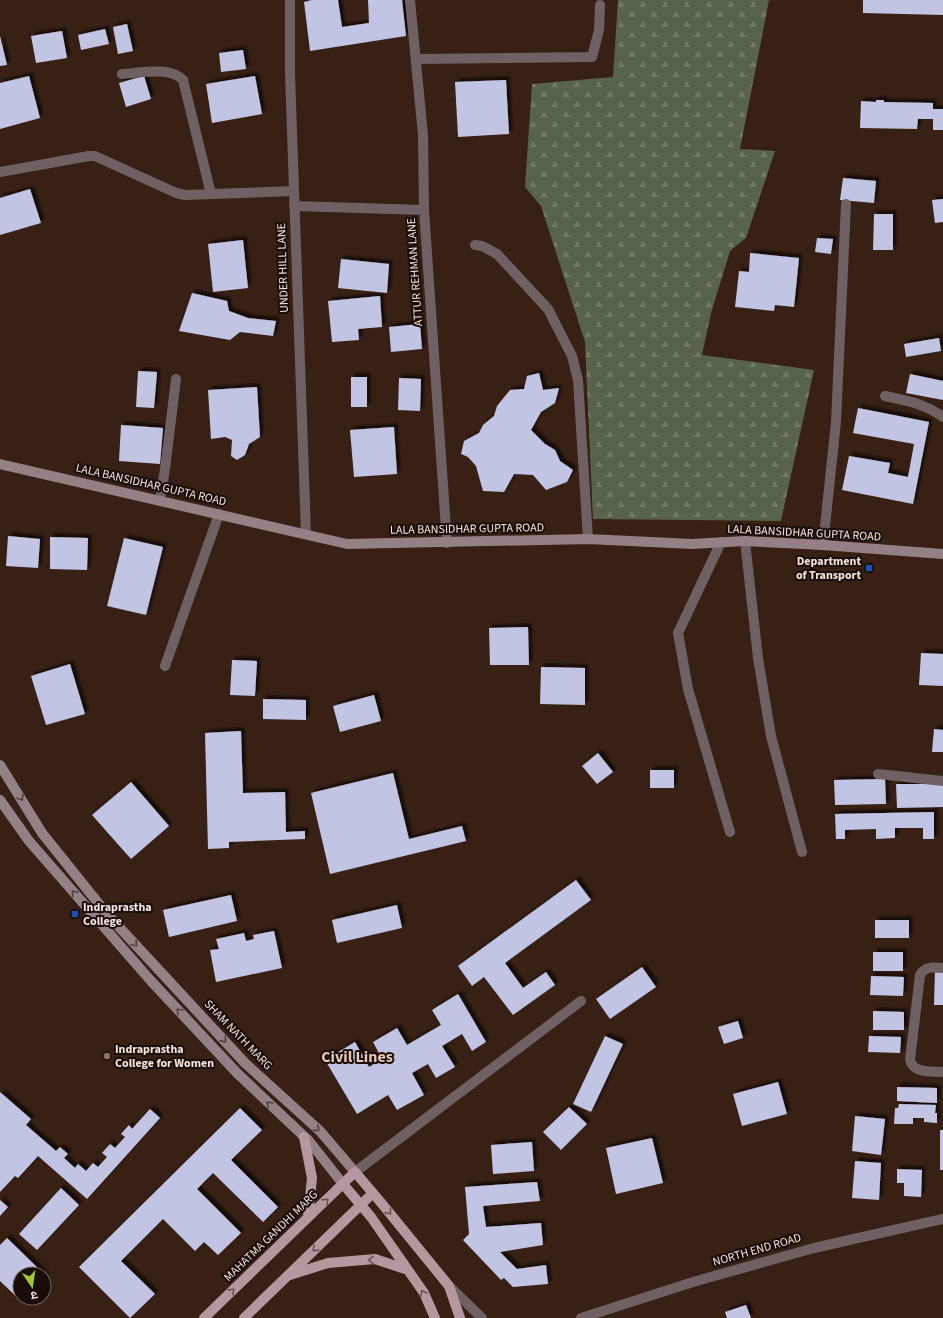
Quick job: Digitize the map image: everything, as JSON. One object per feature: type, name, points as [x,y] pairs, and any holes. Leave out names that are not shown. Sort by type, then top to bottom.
[{"type":"main road","name":"LALA BANSIDHAR GUPTA ROAD","points":[[0,464],[347,544],[588,539],[692,544],[745,541],[943,554]]},
{"type":"main road","name":"SHAM NATH MARG","points":[[0,765],[42,833],[108,914],[245,1063],[320,1131],[373,1192],[449,1286],[460,1318]]},
{"type":"main road","points":[[0,800],[29,841],[150,981],[237,1073],[304,1137],[361,1204],[424,1293],[435,1318]]},
{"type":"main road","points":[[304,1137],[312,1178],[308,1218]]},
{"type":"main road","name":"MAHATMA GANDHI MARG","points":[[204,1318],[355,1172]]},
{"type":"main road","points":[[244,1318],[373,1192]]},
{"type":"main road","points":[[288,1276],[328,1263],[375,1259],[408,1270]]},
{"type":"street","name":"UNDER HILL LANE","points":[[290,0],[290,74],[306,534]]},
{"type":"street","name":"ATTUR REHMAN LANE","points":[[410,0],[423,135],[424,210],[447,543]]},
{"type":"street","points":[[416,59],[592,57],[599,30],[600,5]]},
{"type":"street","points":[[122,74],[166,71],[176,74],[183,80],[211,194]]},
{"type":"street","points":[[0,172],[95,156],[176,193],[185,195],[294,191]]},
{"type":"street","points":[[823,545],[836,422],[846,204]]},
{"type":"street","points":[[294,206],[424,210]]},
{"type":"street","points":[[475,245],[482,246],[497,254],[548,309],[572,356],[578,380],[588,539]]},
{"type":"street","points":[[160,501],[176,379]]},
{"type":"street","points":[[885,396],[923,405],[931,408],[943,416]]},
{"type":"street","points":[[165,666],[219,514]]},
{"type":"street","points":[[745,541],[758,658],[771,736],[802,852]]},
{"type":"street","points":[[721,542],[678,633],[688,689],[730,832]]},
{"type":"street","points":[[878,774],[943,781]]},
{"type":"street","points":[[943,968],[926,968],[920,975],[910,1060],[913,1067],[918,1070],[943,1072]]},
{"type":"street","points":[[355,1172],[581,1001]]},
{"type":"street","name":"NORTH END ROAD","points":[[581,1318],[693,1282],[814,1248],[943,1219]]},
{"type":"street","points":[[449,1286],[482,1318]]},
{"type":"green space","points":[[618,0],[769,0],[740,149],[775,151],[746,238],[730,251],[711,313],[702,355],[814,370],[781,521],[593,519],[585,342],[541,206],[525,187],[532,84],[613,77]]},
{"type":"building","points":[[312,0],[338,0],[342,27],[369,23],[368,0],[402,0],[406,36],[310,51],[304,2]]},
{"type":"building","points":[[863,0],[943,0],[943,15],[863,13]]},
{"type":"building","points":[[127,24],[133,51],[118,54],[113,27]]},
{"type":"building","points":[[105,29],[109,44],[81,50],[78,35]]},
{"type":"building","points":[[62,31],[67,58],[36,63],[31,36]]},
{"type":"building","points":[[0,36],[7,65],[0,66]]},
{"type":"building","points":[[243,50],[246,69],[221,72],[219,53]]},
{"type":"building","points":[[29,76],[40,118],[0,129],[0,83]]},
{"type":"building","points":[[144,76],[151,99],[126,107],[119,83]]},
{"type":"building","points":[[255,76],[262,114],[212,123],[206,84]]},
{"type":"building","points":[[506,80],[509,134],[458,137],[455,82]]},
{"type":"building","points":[[876,100],[884,100],[884,102],[933,103],[933,109],[943,109],[943,130],[933,130],[933,119],[918,119],[917,129],[860,128],[861,101],[876,102]]},
{"type":"building","points":[[843,178],[876,181],[874,203],[840,200]]},
{"type":"building","points":[[30,189],[41,223],[0,235],[0,198]]},
{"type":"building","points":[[943,199],[943,222],[935,223],[932,200]]},
{"type":"building","points":[[874,214],[893,214],[893,250],[873,250]]},
{"type":"building","points":[[817,238],[833,239],[831,254],[815,252]]},
{"type":"building","points":[[243,240],[248,288],[213,292],[208,244]]},
{"type":"building","points":[[750,253],[799,258],[794,307],[775,305],[774,311],[735,307],[739,271],[749,272]]},
{"type":"building","points":[[341,259],[389,264],[387,293],[338,288]]},
{"type":"building","points":[[192,293],[227,301],[229,311],[248,318],[276,321],[273,336],[240,332],[230,340],[179,331]]},
{"type":"building","points":[[380,296],[382,327],[358,329],[359,340],[332,342],[328,301]]},
{"type":"building","points":[[420,324],[422,349],[391,352],[389,327]]},
{"type":"building","points":[[939,338],[941,351],[906,357],[904,344]]},
{"type":"building","points":[[138,371],[157,372],[154,408],[136,407]]},
{"type":"building","points":[[539,373],[543,390],[559,388],[555,403],[541,412],[531,430],[545,444],[555,450],[560,461],[573,470],[567,482],[546,490],[533,475],[514,474],[504,492],[483,491],[476,466],[468,457],[461,454],[464,441],[479,433],[483,425],[494,416],[497,406],[510,390],[524,389],[527,376]]},
{"type":"building","points":[[910,374],[943,381],[943,400],[906,393]]},
{"type":"building","points":[[351,377],[367,377],[367,407],[351,407]]},
{"type":"building","points":[[399,378],[421,379],[420,411],[398,410]]},
{"type":"building","points":[[257,387],[260,437],[249,444],[245,455],[237,460],[231,456],[232,440],[225,437],[211,439],[208,390]]},
{"type":"building","points":[[858,408],[929,422],[913,504],[842,490],[849,456],[890,463],[888,473],[908,477],[914,444],[853,433]]},
{"type":"building","points":[[121,425],[163,428],[160,464],[119,461]]},
{"type":"building","points":[[394,427],[397,474],[354,477],[350,430]]},
{"type":"building","points":[[8,536],[40,539],[38,568],[6,566]]},
{"type":"building","points":[[50,537],[88,538],[87,570],[50,569]]},
{"type":"building","points":[[124,538],[163,547],[146,615],[107,606]]},
{"type":"building","points":[[528,627],[529,665],[490,665],[489,628]]},
{"type":"building","points":[[921,653],[943,654],[943,686],[919,685]]},
{"type":"building","points":[[232,660],[257,661],[255,696],[230,695]]},
{"type":"building","points":[[70,664],[85,714],[46,725],[31,676]]},
{"type":"building","points":[[541,667],[585,668],[585,705],[540,704]]},
{"type":"building","points":[[374,695],[381,721],[340,732],[333,706]]},
{"type":"building","points":[[263,699],[306,700],[306,720],[263,719]]},
{"type":"building","points":[[934,729],[943,730],[943,752],[932,752]]},
{"type":"building","points":[[241,731],[243,793],[285,792],[286,832],[305,831],[305,839],[229,842],[229,848],[208,849],[205,733]]},
{"type":"building","points":[[598,753],[613,772],[597,784],[582,766]]},
{"type":"building","points":[[650,770],[674,770],[674,788],[650,788]]},
{"type":"building","points":[[393,773],[409,839],[462,826],[466,841],[330,874],[311,793]]},
{"type":"building","points":[[885,779],[886,804],[835,805],[834,780]]},
{"type":"building","points":[[131,782],[169,826],[131,859],[92,815]]},
{"type":"building","points":[[896,784],[943,784],[943,807],[897,808]]},
{"type":"building","points":[[934,812],[934,839],[923,839],[923,828],[895,828],[895,838],[876,839],[876,829],[845,830],[845,839],[836,839],[835,814]]},
{"type":"building","points":[[576,880],[591,900],[505,963],[523,988],[546,972],[555,985],[513,1015],[484,977],[472,986],[458,966]]},
{"type":"building","points":[[231,895],[237,921],[169,937],[163,910]]},
{"type":"building","points":[[397,905],[402,928],[337,943],[332,920]]},
{"type":"building","points":[[875,920],[909,920],[909,938],[875,938]]},
{"type":"building","points":[[274,931],[282,968],[216,982],[210,950],[219,949],[216,939],[244,933],[246,941],[254,939],[253,935]]},
{"type":"building","points":[[873,952],[903,952],[903,971],[873,971]]},
{"type":"building","points":[[642,967],[656,987],[610,1019],[596,999]]},
{"type":"building","points":[[935,970],[943,971],[943,1005],[934,1005]]},
{"type":"building","points":[[871,976],[904,977],[903,996],[870,995]]},
{"type":"building","points":[[458,994],[486,1042],[472,1051],[462,1034],[442,1046],[455,1067],[436,1078],[428,1064],[412,1073],[424,1095],[397,1110],[388,1095],[357,1114],[325,1060],[355,1042],[369,1067],[382,1059],[373,1042],[397,1028],[407,1045],[441,1025],[432,1010]]},
{"type":"building","points":[[873,1011],[904,1012],[904,1030],[873,1030]]},
{"type":"building","points":[[738,1021],[743,1038],[724,1044],[718,1027]]},
{"type":"building","points":[[605,1036],[623,1044],[591,1112],[573,1104]]},
{"type":"building","points":[[869,1036],[901,1037],[900,1053],[868,1052]]},
{"type":"building","points":[[778,1082],[787,1114],[742,1126],[733,1094]]},
{"type":"building","points":[[897,1087],[937,1088],[937,1103],[897,1101]]},
{"type":"building","points":[[0,1092],[31,1119],[26,1125],[56,1151],[60,1147],[68,1154],[64,1158],[75,1168],[78,1164],[86,1171],[93,1163],[98,1167],[107,1157],[102,1153],[110,1144],[115,1148],[125,1137],[121,1134],[129,1125],[132,1129],[150,1109],[160,1118],[87,1199],[38,1156],[18,1178],[15,1176],[0,1192]]},
{"type":"building","points":[[899,1104],[936,1105],[935,1113],[937,1113],[937,1123],[924,1122],[924,1118],[913,1118],[913,1124],[894,1124],[895,1108],[898,1108]]},
{"type":"building","points":[[569,1107],[587,1124],[561,1150],[543,1132]]},
{"type":"building","points":[[240,1108],[262,1130],[231,1160],[278,1207],[263,1222],[213,1173],[197,1189],[241,1233],[218,1255],[204,1242],[195,1251],[163,1219],[121,1261],[155,1294],[130,1318],[79,1267]]},
{"type":"building","points":[[855,1116],[885,1119],[881,1155],[852,1151]]},
{"type":"building","points":[[940,1130],[943,1130],[943,1170],[940,1170]]},
{"type":"building","points":[[652,1138],[663,1183],[616,1194],[606,1148]]},
{"type":"building","points":[[532,1142],[534,1171],[493,1174],[491,1145]]},
{"type":"building","points":[[855,1161],[881,1163],[879,1200],[852,1198]]},
{"type":"building","points":[[897,1169],[922,1170],[921,1197],[904,1196],[904,1183],[897,1183]]},
{"type":"building","points":[[537,1182],[540,1201],[483,1206],[486,1227],[541,1223],[543,1245],[500,1252],[517,1269],[546,1265],[548,1284],[513,1287],[504,1278],[501,1280],[463,1240],[469,1234],[465,1187]]},
{"type":"building","points":[[61,1188],[79,1205],[37,1250],[19,1234]]},
{"type":"building","points":[[0,1200],[8,1207],[0,1216]]},
{"type":"building","points":[[7,1238],[36,1266],[12,1266],[12,1292],[0,1281],[0,1245]]},
{"type":"building","points":[[746,1305],[751,1318],[727,1318],[725,1312]]},
{"type":"place","name":"Department of Transport","points":[[869,568]]},
{"type":"place","name":"Indraprastha College","points":[[75,914]]},
{"type":"place","name":"Indraprastha College for Women","points":[[107,1056]]},
{"type":"district","name":"Civil Lines","points":[[357,1057]]}]
